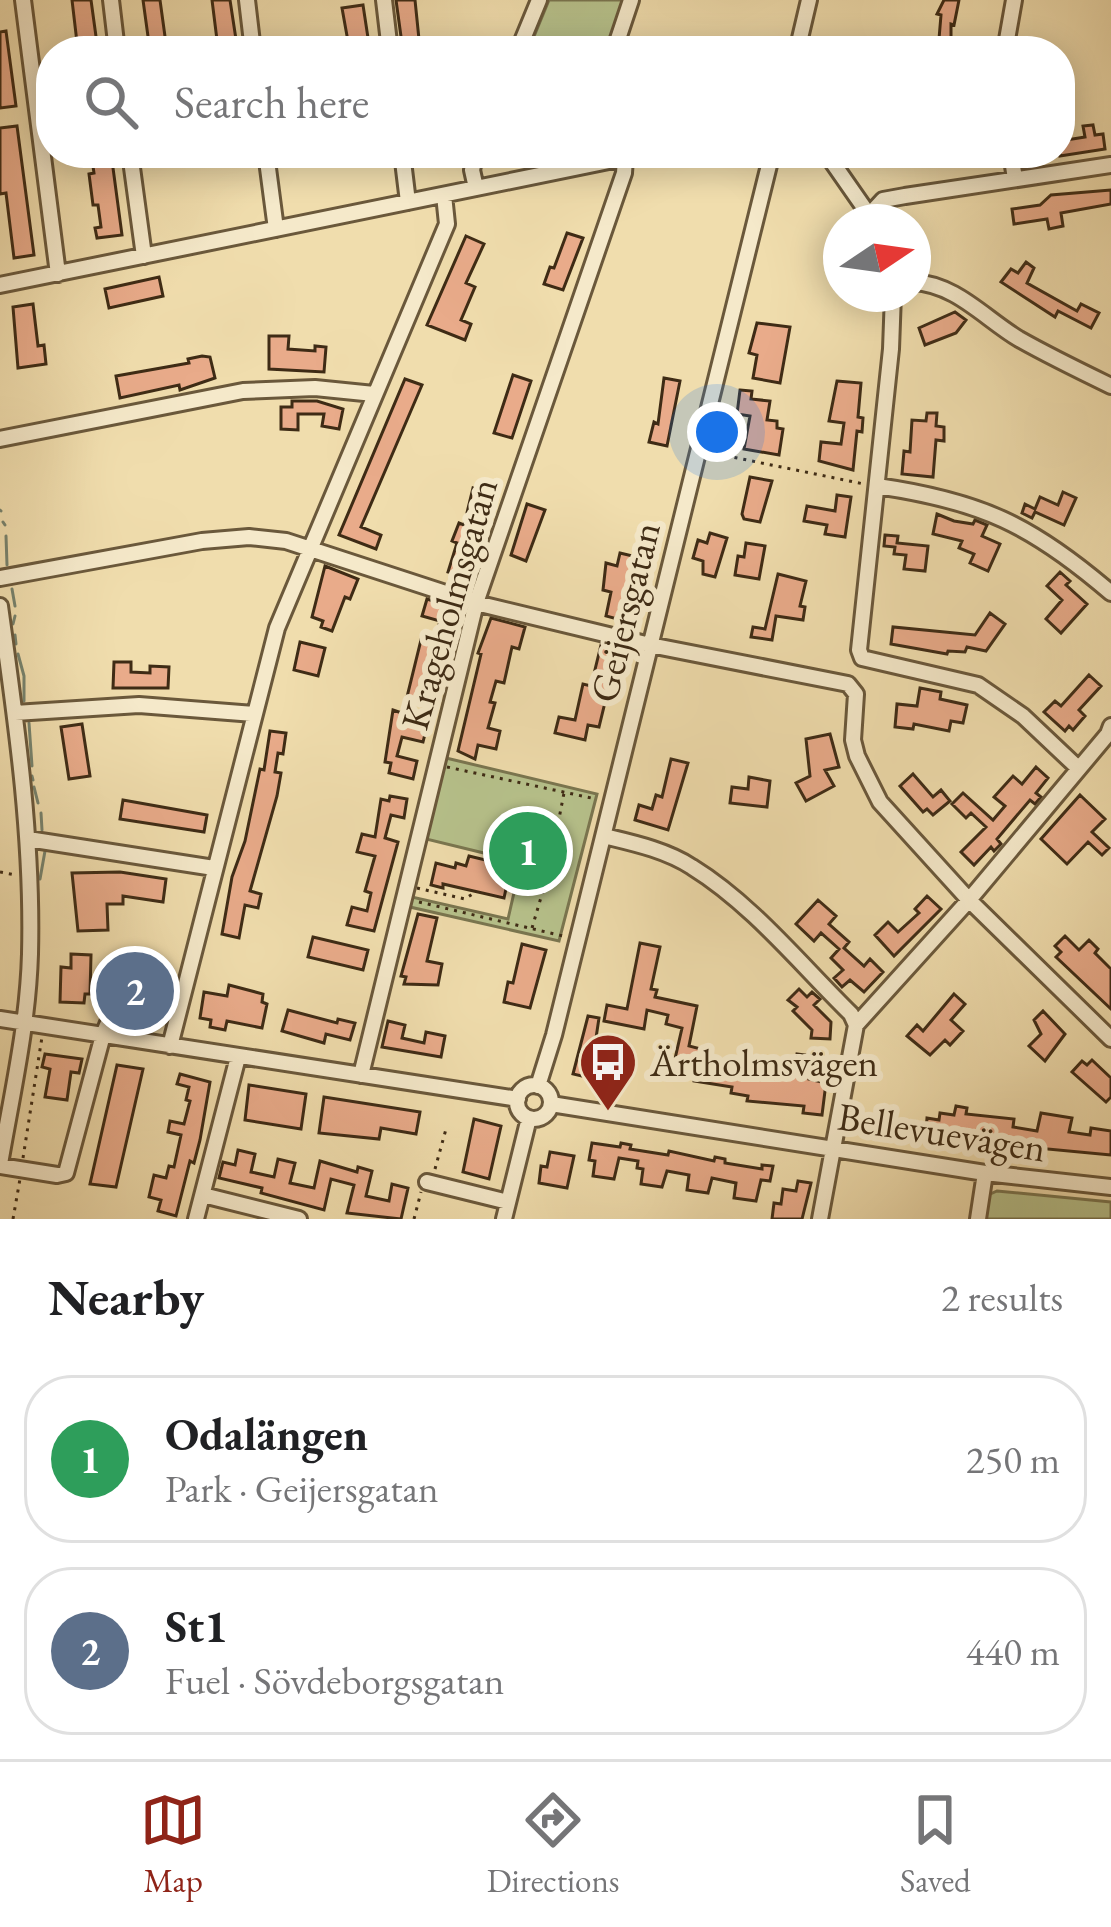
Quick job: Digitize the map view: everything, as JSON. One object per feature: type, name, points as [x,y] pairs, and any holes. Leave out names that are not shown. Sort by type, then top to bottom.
[{"type":"street","points":[[22,0],[36,107]]},
{"type":"street","points":[[111,0],[115,36]]},
{"type":"street","points":[[247,0],[252,36]]},
{"type":"street","points":[[384,0],[388,36]]},
{"type":"street","points":[[524,36],[539,0]]},
{"type":"street","points":[[619,36],[631,0]]},
{"type":"street","points":[[800,36],[808,0]]},
{"type":"street","points":[[1008,36],[1014,0]]},
{"type":"street","points":[[881,204],[1111,165]]},
{"type":"street","points":[[44,168],[58,274]]},
{"type":"street","points":[[132,168],[144,256]]},
{"type":"street","points":[[268,168],[276,229]]},
{"type":"street","points":[[404,168],[408,202]]},
{"type":"street","points":[[472,168],[476,188]]},
{"type":"street","points":[[0,285],[444,195],[549,168]]},
{"type":"street","name":"Krageholmsgatan","points":[[361,1075],[476,603],[624,168]]},
{"type":"street","name":"Geijersgatan","points":[[538,1086],[768,168]]},
{"type":"street","points":[[837,168],[862,204]]},
{"type":"street","points":[[1014,168],[1016,179]]},
{"type":"street","points":[[170,1046],[277,628],[448,224],[444,195]]},
{"type":"street","points":[[931,284],[956,294],[1016,338],[1111,386]]},
{"type":"street","points":[[891,312],[859,650],[862,658],[978,685],[1003,700],[1077,767]]},
{"type":"street","points":[[0,439],[243,391],[316,388],[374,394]]},
{"type":"street","points":[[877,487],[970,504],[1050,542],[1111,593]]},
{"type":"street","points":[[0,578],[202,541],[250,537],[310,547],[476,603],[650,645],[848,684],[854,690],[853,740],[870,786],[891,817],[1111,1039]]},
{"type":"street","points":[[0,606],[30,877],[25,1023],[0,1165],[66,1173],[103,1035],[123,986],[165,993],[181,1001]]},
{"type":"street","points":[[15,713],[139,704],[254,714]]},
{"type":"street","points":[[820,1219],[856,1025],[1110,732]]},
{"type":"street","points":[[604,836],[689,865],[723,889],[851,1014],[856,1025]]},
{"type":"street","points":[[28,839],[214,868]]},
{"type":"street","points":[[0,1019],[518,1099]]},
{"type":"street","points":[[196,1219],[238,1057]]},
{"type":"street","points":[[538,1086],[548,1092],[550,1104],[543,1116],[529,1118],[518,1108],[518,1099],[525,1088],[538,1086]]},
{"type":"street","name":"Bellevuevägen","points":[[550,1104],[985,1173],[1111,1187]]},
{"type":"street","points":[[504,1219],[529,1118]]},
{"type":"street","points":[[978,1219],[985,1173]]},
{"type":"street","points":[[427,1182],[508,1202]]},
{"type":"street","points":[[202,1195],[298,1219]]},
{"type":"path","points":[[699,450],[877,487]]},
{"type":"path","points":[[438,765],[598,799]]},
{"type":"path","points":[[532,928],[564,792]]},
{"type":"path","points":[[545,874],[538,867],[542,851],[551,848]]},
{"type":"path","points":[[0,872],[30,877]]},
{"type":"path","points":[[408,893],[465,899],[474,893]]},
{"type":"path","points":[[408,893],[563,936]]},
{"type":"path","points":[[14,1219],[45,1026]]},
{"type":"green space","points":[[549,0],[624,0],[612,36],[534,36]]},
{"type":"green space","points":[[446,758],[597,794],[559,941],[410,907],[412,897],[508,919],[521,862],[426,839]]},
{"type":"green space","points":[[997,1191],[1111,1202],[1111,1219],[982,1219],[986,1196]]},
{"type":"building","points":[[72,0],[91,0],[96,36],[76,36]]},
{"type":"building","points":[[143,0],[160,0],[165,36],[148,36]]},
{"type":"building","points":[[212,0],[230,0],[235,36],[216,36]]},
{"type":"building","points":[[396,0],[415,0],[419,36],[401,36]]},
{"type":"building","points":[[944,0],[959,0],[951,36],[939,36],[941,15],[937,14]]},
{"type":"building","points":[[363,5],[368,36],[347,36],[342,8]]},
{"type":"building","points":[[6,31],[16,106],[0,108],[0,32]]},
{"type":"building","points":[[1093,125],[1095,135],[1103,134],[1105,149],[1075,154],[1075,139],[1085,137],[1083,126]]},
{"type":"building","points":[[17,126],[34,255],[14,258],[6,193],[0,194],[0,128]]},
{"type":"building","points":[[93,168],[113,168],[122,235],[97,238],[95,228],[101,227],[89,174]]},
{"type":"building","points":[[1111,190],[1111,204],[1061,213],[1063,226],[1049,229],[1047,219],[1014,224],[1012,209],[1040,205],[1051,195]]},
{"type":"building","points":[[567,233],[583,238],[563,290],[544,284]]},
{"type":"building","points":[[466,236],[484,244],[466,283],[475,287],[461,320],[471,324],[465,340],[427,325]]},
{"type":"building","points":[[1026,262],[1034,268],[1027,283],[1077,311],[1081,304],[1099,313],[1091,328],[1058,311],[1055,317],[1001,282],[1011,269],[1018,273]]},
{"type":"building","points":[[159,277],[163,296],[109,308],[105,289]]},
{"type":"building","points":[[33,304],[38,346],[44,345],[46,364],[18,368],[13,307]]},
{"type":"building","points":[[955,312],[966,320],[956,333],[925,345],[919,328]]},
{"type":"building","points":[[757,323],[790,327],[780,383],[753,378],[757,355],[749,353]]},
{"type":"building","points":[[269,336],[289,336],[288,349],[326,347],[324,372],[269,369]]},
{"type":"building","points":[[210,357],[215,378],[180,390],[179,385],[120,398],[116,376],[189,363],[188,359]]},
{"type":"building","points":[[513,375],[531,381],[512,438],[494,433]]},
{"type":"building","points":[[664,378],[680,381],[667,446],[649,442],[654,422],[658,424]]},
{"type":"building","points":[[405,379],[422,385],[361,527],[381,535],[376,549],[339,535]]},
{"type":"building","points":[[837,381],[861,383],[858,417],[863,418],[862,432],[857,431],[853,470],[819,461],[821,442],[841,444],[844,423],[829,421]]},
{"type":"building","points":[[740,390],[752,391],[751,399],[770,401],[767,420],[777,421],[777,428],[783,429],[779,455],[744,449],[750,416],[737,414]]},
{"type":"building","points":[[292,401],[317,401],[343,409],[339,429],[322,426],[324,414],[298,414],[298,430],[281,429],[281,407],[292,407]]},
{"type":"building","points":[[927,413],[937,413],[936,426],[944,427],[944,441],[936,440],[933,477],[902,474],[904,451],[910,452],[912,420],[926,421]]},
{"type":"building","points":[[750,477],[772,481],[760,522],[744,519],[742,514]]},
{"type":"building","points":[[473,488],[492,495],[476,530],[480,532],[465,577],[448,572],[457,543],[452,541],[459,523],[464,525]]},
{"type":"building","points":[[1063,492],[1076,498],[1064,525],[1035,512],[1032,518],[1022,513],[1025,504],[1035,509],[1040,497],[1058,505]]},
{"type":"building","points":[[837,495],[851,497],[845,537],[825,534],[827,525],[804,521],[807,506],[835,511]]},
{"type":"building","points":[[527,504],[545,510],[526,561],[511,555]]},
{"type":"building","points":[[937,514],[987,525],[982,536],[1000,544],[988,571],[970,563],[974,554],[959,548],[962,541],[933,534]]},
{"type":"building","points":[[710,533],[727,538],[715,577],[703,574],[703,561],[693,558],[698,540],[707,543]]},
{"type":"building","points":[[885,535],[898,536],[897,543],[928,546],[925,571],[904,569],[906,555],[894,554],[895,547],[884,546]]},
{"type":"building","points":[[746,543],[765,546],[759,579],[735,575]]},
{"type":"building","points":[[620,553],[637,557],[621,620],[606,616],[611,592],[603,590],[606,563],[617,566]]},
{"type":"building","points":[[325,566],[358,579],[332,631],[312,617]]},
{"type":"building","points":[[1060,572],[1070,581],[1066,585],[1087,604],[1061,633],[1046,619],[1062,600],[1047,586]]},
{"type":"building","points":[[778,574],[806,581],[800,606],[805,607],[803,620],[776,616],[772,640],[751,637],[753,627],[765,629]]},
{"type":"building","points":[[427,599],[458,609],[443,659],[436,657],[429,681],[428,687],[437,689],[433,703],[407,697],[421,640],[434,644],[440,621],[422,616]]},
{"type":"building","points":[[990,613],[1005,624],[986,651],[967,647],[965,652],[947,654],[891,644],[893,627],[975,635]]},
{"type":"building","points":[[491,618],[525,627],[519,649],[512,647],[504,683],[496,681],[490,702],[495,703],[488,728],[500,731],[496,749],[478,745],[475,759],[458,751],[478,653]]},
{"type":"building","points":[[300,642],[325,648],[318,676],[294,670]]},
{"type":"building","points":[[601,645],[618,649],[599,727],[588,725],[585,740],[555,733],[559,717],[575,720],[583,684],[591,686]]},
{"type":"building","points":[[114,662],[131,662],[131,672],[169,667],[168,688],[113,688]]},
{"type":"building","points":[[1089,675],[1101,686],[1079,710],[1085,716],[1073,730],[1069,726],[1065,731],[1044,712],[1055,701],[1061,706]]},
{"type":"building","points":[[920,688],[967,705],[963,723],[951,721],[949,731],[914,724],[913,729],[895,727],[897,704],[917,706]]},
{"type":"building","points":[[393,710],[428,722],[423,742],[402,737],[397,756],[417,761],[413,779],[389,773],[391,763],[385,762]]},
{"type":"building","points":[[82,724],[90,776],[69,779],[61,727]]},
{"type":"building","points":[[270,731],[286,733],[275,772],[281,773],[250,891],[261,894],[258,908],[245,905],[239,938],[222,934]]},
{"type":"building","points":[[830,734],[839,767],[825,770],[834,786],[806,801],[796,783],[810,776],[806,739]]},
{"type":"building","points":[[671,759],[688,763],[668,830],[635,820],[639,805],[652,809],[656,795],[662,797]]},
{"type":"building","points":[[1036,767],[1048,778],[1036,793],[1041,797],[1035,804],[1030,800],[997,839],[1001,844],[994,851],[991,847],[974,865],[961,852],[986,827],[971,813],[966,818],[952,804],[963,793],[993,820],[1005,806],[994,797],[1013,776],[1022,784]]},
{"type":"building","points":[[913,774],[933,797],[941,790],[950,801],[933,815],[927,809],[923,812],[900,786]]},
{"type":"building","points":[[749,777],[770,781],[767,807],[730,803],[732,787],[748,789]]},
{"type":"building","points":[[1080,795],[1105,819],[1092,832],[1109,848],[1102,855],[1088,842],[1067,864],[1041,839]]},
{"type":"building","points":[[390,796],[407,799],[404,818],[391,815],[385,838],[398,842],[374,931],[347,925],[352,907],[367,911],[371,893],[365,891],[375,856],[357,852],[362,834],[375,837],[381,799],[389,801]]},
{"type":"building","points":[[123,800],[207,815],[204,832],[120,819]]},
{"type":"building","points":[[469,856],[498,863],[496,872],[509,875],[504,898],[431,885],[436,863],[466,866]]},
{"type":"building","points":[[120,872],[166,879],[163,902],[123,896],[123,904],[107,904],[108,930],[78,931],[72,873]]},
{"type":"building","points":[[927,896],[941,909],[894,956],[875,935],[888,922],[898,932],[919,913],[915,909]]},
{"type":"building","points":[[818,900],[836,916],[829,924],[849,942],[844,948],[864,966],[870,959],[883,972],[864,992],[850,980],[842,987],[834,978],[843,970],[831,958],[839,949],[821,933],[814,941],[796,924]]},
{"type":"building","points":[[418,914],[437,918],[427,961],[442,964],[438,985],[404,984],[406,977],[401,976]]},
{"type":"building","points":[[1065,936],[1079,950],[1089,940],[1111,969],[1111,1009],[1056,957],[1061,952],[1055,946]]},
{"type":"building","points":[[313,937],[368,950],[363,970],[308,957]]},
{"type":"building","points":[[640,943],[660,947],[651,989],[657,990],[655,997],[697,1006],[689,1046],[701,1049],[697,1069],[716,1073],[718,1064],[795,1070],[797,1054],[812,1056],[809,1079],[826,1083],[822,1115],[803,1113],[804,1106],[747,1101],[748,1096],[731,1093],[732,1087],[672,1072],[682,1028],[666,1024],[668,1015],[647,1010],[644,1029],[604,1021],[607,1005],[627,1009]]},
{"type":"building","points":[[522,944],[546,950],[530,1008],[504,1002]]},
{"type":"building","points":[[71,954],[91,955],[90,994],[85,994],[84,1003],[60,1002],[61,967],[71,968]]},
{"type":"building","points":[[229,985],[263,994],[262,1002],[267,1004],[262,1028],[227,1021],[225,1030],[210,1027],[211,1020],[200,1018],[204,992],[227,996]]},
{"type":"building","points":[[799,989],[807,997],[812,992],[820,999],[814,1005],[831,1022],[830,1039],[811,1038],[812,1030],[793,1011],[797,1007],[788,1000]]},
{"type":"building","points":[[954,994],[965,1004],[951,1020],[963,1031],[950,1045],[945,1040],[930,1055],[907,1036],[917,1025],[923,1031]]},
{"type":"building","points":[[288,1010],[355,1023],[350,1040],[326,1034],[324,1043],[282,1031]]},
{"type":"building","points":[[1043,1011],[1065,1034],[1045,1061],[1029,1046],[1041,1034],[1034,1020]]},
{"type":"building","points":[[588,1016],[599,1018],[590,1078],[573,1074]]},
{"type":"building","points":[[388,1021],[405,1025],[402,1038],[424,1043],[426,1032],[445,1036],[441,1057],[382,1047]]},
{"type":"building","points":[[45,1054],[82,1059],[79,1073],[71,1072],[67,1100],[45,1097],[50,1069],[42,1067]]},
{"type":"building","points":[[1092,1060],[1111,1078],[1111,1097],[1106,1102],[1072,1072],[1082,1061],[1087,1065]]},
{"type":"building","points":[[117,1065],[143,1069],[116,1187],[90,1184]]},
{"type":"building","points":[[180,1074],[210,1082],[200,1140],[176,1216],[158,1211],[161,1200],[149,1197],[154,1175],[166,1178],[169,1166],[174,1167],[181,1135],[168,1132],[170,1121],[184,1124],[190,1101],[186,1100],[189,1087],[177,1084]]},
{"type":"building","points":[[249,1085],[306,1094],[301,1129],[245,1120]]},
{"type":"building","points":[[324,1097],[420,1112],[416,1134],[381,1128],[379,1139],[319,1133]]},
{"type":"building","points":[[956,1106],[967,1108],[966,1114],[1014,1119],[1013,1127],[1037,1131],[1041,1113],[1072,1118],[1069,1132],[1111,1131],[1111,1155],[983,1143],[983,1138],[926,1131],[927,1118],[954,1115]]},
{"type":"building","points":[[474,1119],[501,1126],[489,1179],[463,1172]]},
{"type":"building","points":[[592,1143],[620,1147],[621,1143],[631,1145],[630,1149],[714,1161],[715,1157],[762,1169],[762,1165],[773,1166],[770,1181],[761,1180],[756,1201],[734,1198],[736,1183],[712,1178],[708,1193],[687,1190],[689,1175],[667,1171],[662,1187],[641,1184],[643,1169],[637,1168],[638,1161],[619,1158],[614,1179],[593,1176]]},
{"type":"building","points":[[238,1150],[255,1154],[251,1172],[274,1177],[278,1159],[295,1163],[290,1183],[314,1188],[320,1161],[357,1172],[358,1167],[372,1171],[366,1196],[389,1201],[392,1184],[408,1188],[401,1219],[347,1213],[354,1185],[331,1179],[324,1210],[219,1178],[223,1162],[235,1165]]},
{"type":"building","points":[[550,1152],[574,1156],[567,1188],[539,1183],[541,1166],[547,1167]]},
{"type":"building","points":[[798,1181],[811,1183],[802,1219],[772,1219],[774,1203],[781,1204],[783,1189],[796,1191]]},
{"type":"waterway","points":[[6,536],[7,565]]},
{"type":"waterway","points":[[12,589],[15,606]]},
{"type":"waterway","points":[[13,624],[15,616]]},
{"type":"waterway","points":[[15,635],[16,644]]},
{"type":"waterway","points":[[18,654],[24,701]]},
{"type":"waterway","points":[[29,723],[32,766]]},
{"type":"waterway","points":[[32,776],[33,780]]},
{"type":"waterway","points":[[34,787],[38,803]]},
{"type":"waterway","points":[[41,813],[42,830]]},
{"type":"waterway","points":[[40,879],[45,851]]},
{"type":"place","name":"Odalängen","points":[[528,851]]},
{"type":"place","name":"St1","points":[[135,991]]},
{"type":"place","name":"Ärtholmsvägen","points":[[608,1113]]}]
